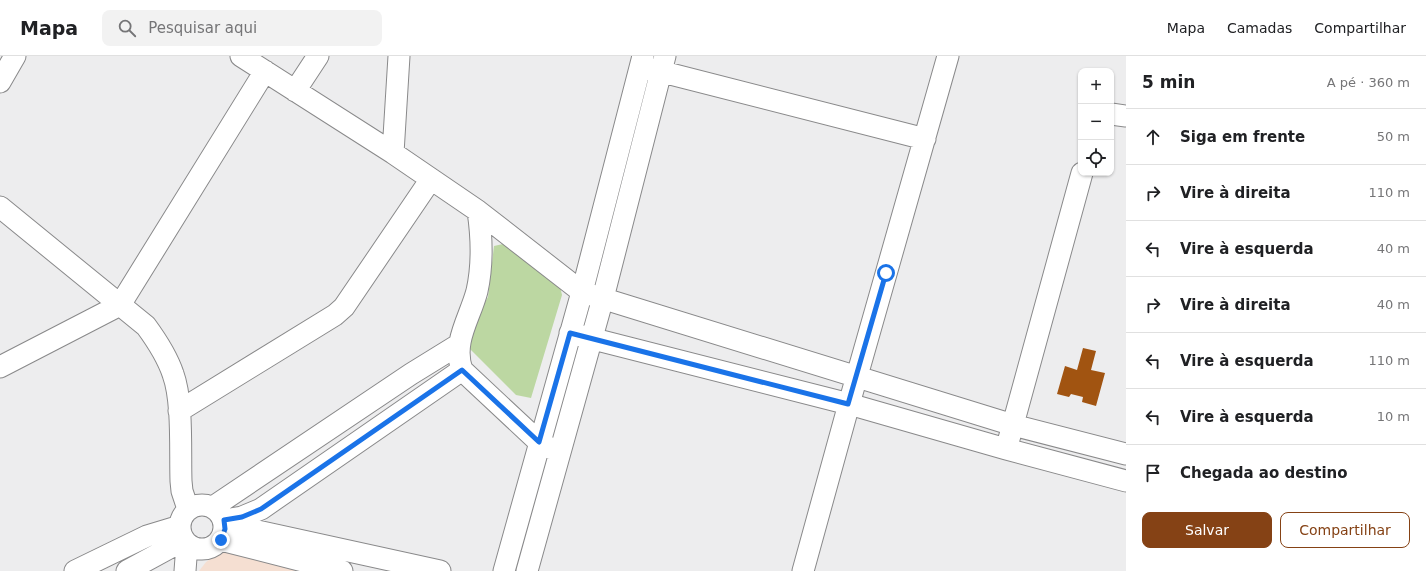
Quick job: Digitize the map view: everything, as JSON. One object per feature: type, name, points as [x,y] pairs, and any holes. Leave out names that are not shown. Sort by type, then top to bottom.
[{"type":"street","points":[[0,82],[16,56]]},
{"type":"street","points":[[241,56],[393,153],[478,211],[582,292],[856,378],[1013,425],[1126,454]]},
{"type":"street","points":[[295,91],[318,56]]},
{"type":"street","points":[[393,153],[399,56]]},
{"type":"street","points":[[803,571],[848,404],[948,56]]},
{"type":"street","points":[[504,571],[582,292],[642,61],[663,64],[925,139]]},
{"type":"street","points":[[527,571],[561,454],[590,339],[603,298],[663,64]]},
{"type":"street","points":[[0,367],[120,305],[265,71]]},
{"type":"street","points":[[1114,114],[1126,116]]},
{"type":"street","points":[[1006,449],[1081,176]]},
{"type":"street","points":[[180,411],[335,315],[344,307],[431,179]]},
{"type":"street","points":[[0,207],[146,326],[163,351],[174,376],[180,411],[181,481],[185,530],[185,571]]},
{"type":"street","points":[[478,211],[482,238],[481,265],[477,292],[458,345],[458,360],[462,370],[539,442],[561,454]]},
{"type":"street","points":[[570,333],[848,404],[1126,481]]},
{"type":"street","points":[[185,530],[201,550],[216,545],[221,523],[411,374],[458,345]]},
{"type":"street","points":[[221,523],[242,517],[261,509],[462,370]]},
{"type":"street","points":[[127,571],[185,530],[196,505],[205,504],[221,523],[342,571]]},
{"type":"street","points":[[221,523],[440,571]]},
{"type":"street","points":[[75,571],[147,536],[185,530]]},
{"type":"shaded area","points":[[222,551],[300,571],[199,571],[206,562]]},
{"type":"green space","points":[[503,244],[559,282],[562,295],[531,398],[516,395],[466,345],[470,328],[488,297],[494,246]]},
{"type":"building","points":[[1083,348],[1096,351],[1091,370],[1105,373],[1096,406],[1082,402],[1083,397],[1071,394],[1069,397],[1057,394],[1065,366],[1077,370]]},
{"type":"route","points":[[221,540],[225,529],[224,520],[242,517],[261,509],[462,370],[539,442],[570,333],[848,404],[886,273]]}]
